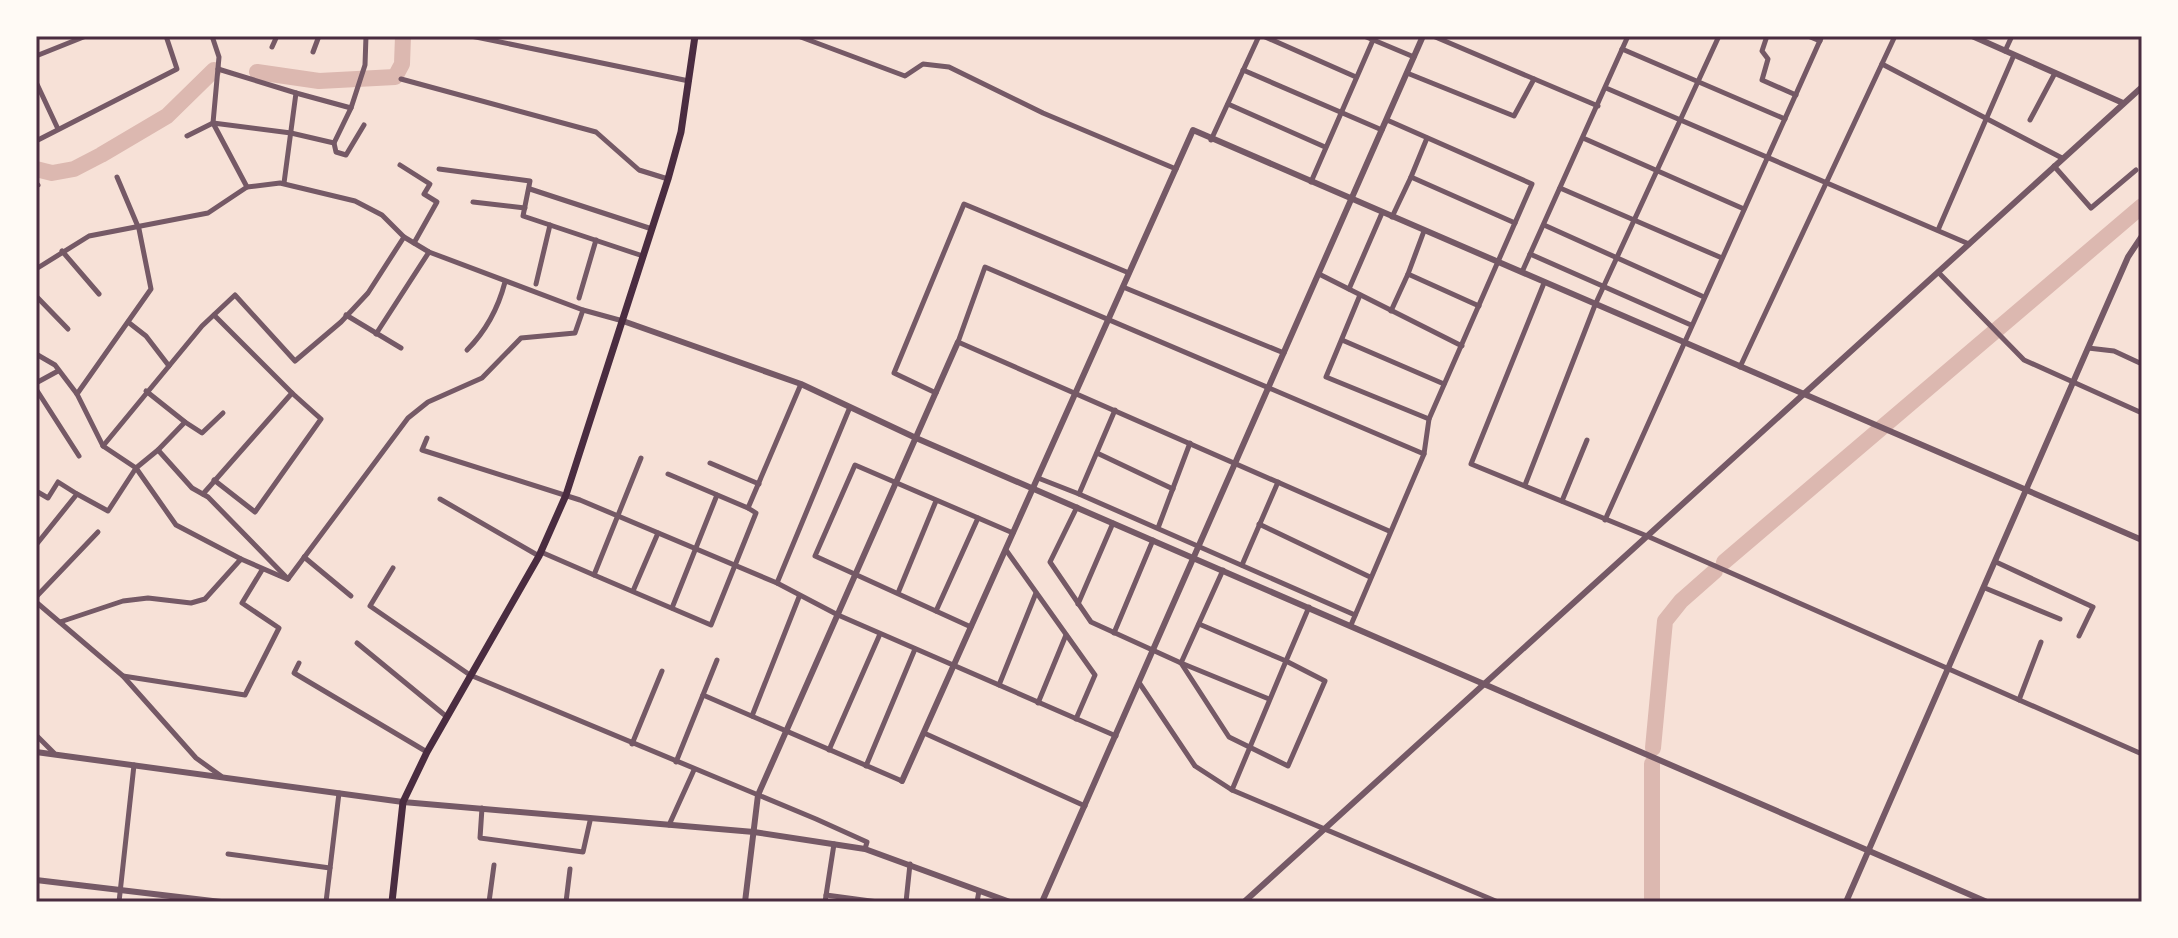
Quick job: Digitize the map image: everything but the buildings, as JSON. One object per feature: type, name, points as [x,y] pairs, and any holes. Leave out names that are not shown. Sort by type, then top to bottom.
[{"type":"main road","points":[[392,902],[403,802],[427,752],[540,554],[566,495],[668,179],[689,81],[695,36]]},
{"type":"street","points":[[36,56],[86,36]]},
{"type":"street","points":[[36,141],[177,69],[166,36]]},
{"type":"street","points":[[212,36],[218,49],[213,123],[247,187]]},
{"type":"street","points":[[272,47],[277,36]]},
{"type":"street","points":[[313,52],[319,36]]},
{"type":"street","points":[[364,125],[346,155],[336,152],[334,143],[362,78],[366,36]]},
{"type":"street","points":[[471,36],[689,81]]},
{"type":"street","points":[[798,36],[905,76],[923,64],[949,67],[1043,113],[1176,169]]},
{"type":"street","points":[[1211,140],[1261,36],[1356,77]]},
{"type":"street","points":[[1364,36],[1414,57]]},
{"type":"street","points":[[1042,902],[1423,36]]},
{"type":"street","points":[[1433,36],[1598,106]]},
{"type":"street","points":[[1522,273],[1628,36]]},
{"type":"street","points":[[1767,36],[1762,51],[1768,59],[1762,80],[1796,95]]},
{"type":"street","points":[[1605,520],[1821,38],[1808,36]]},
{"type":"street","points":[[1740,367],[1895,36]]},
{"type":"street","points":[[1972,36],[2123,103]]},
{"type":"street","points":[[2005,51],[2012,36]]},
{"type":"street","points":[[1525,485],[1595,305],[1717,37]]},
{"type":"street","points":[[1311,182],[1373,40]]},
{"type":"street","points":[[1622,49],[1785,119]]},
{"type":"street","points":[[1938,230],[2014,55]]},
{"type":"street","points":[[1882,64],[2062,158]]},
{"type":"street","points":[[218,69],[351,108]]},
{"type":"street","points":[[1243,70],[1382,130]]},
{"type":"street","points":[[1407,73],[1514,116],[1534,79]]},
{"type":"street","points":[[2030,120],[2055,73]]},
{"type":"street","points":[[401,79],[596,132],[639,170],[668,179]]},
{"type":"street","points":[[36,82],[58,129]]},
{"type":"street","points":[[1244,902],[2142,87]]},
{"type":"street","points":[[1606,88],[1969,244]]},
{"type":"street","points":[[284,183],[296,93]]},
{"type":"street","points":[[1228,104],[1325,147]]},
{"type":"street","points":[[1351,625],[1424,454],[1429,419],[1532,184],[1387,120]]},
{"type":"street","points":[[187,136],[213,123],[291,133],[334,143]]},
{"type":"street","points":[[703,695],[902,781],[1193,130],[2142,540]]},
{"type":"street","points":[[1392,217],[1427,138]]},
{"type":"street","points":[[1583,138],[1744,209]]},
{"type":"street","points":[[400,165],[430,184],[424,194],[437,202],[414,243]]},
{"type":"street","points":[[2054,166],[2091,208],[2136,170]]},
{"type":"street","points":[[439,169],[530,181],[523,216],[643,256]]},
{"type":"street","points":[[77,394],[151,289],[139,229],[117,177]]},
{"type":"street","points":[[1411,177],[1515,223]]},
{"type":"street","points":[[36,268],[89,236],[139,229],[208,213],[247,187],[284,183],[355,201],[382,215],[404,237],[429,252],[583,310],[623,321],[801,384],[916,438],[1987,902]]},
{"type":"street","points":[[1560,188],[1722,258]]},
{"type":"street","points":[[530,189],[652,229]]},
{"type":"street","points":[[473,202],[525,208]]},
{"type":"street","points":[[936,393],[894,373],[964,204],[1129,273]]},
{"type":"street","points":[[1349,289],[1382,213]]},
{"type":"street","points":[[536,284],[550,225]]},
{"type":"street","points":[[1544,225],[1704,297]]},
{"type":"street","points":[[1391,311],[1424,231]]},
{"type":"street","points":[[1846,902],[2128,257],[2142,236]]},
{"type":"street","points":[[103,446],[146,391],[235,295],[295,361],[368,293],[404,237]]},
{"type":"street","points":[[579,298],[596,240]]},
{"type":"street","points":[[62,251],[99,294]]},
{"type":"street","points":[[376,334],[429,252]]},
{"type":"street","points":[[1530,254],[1691,325]]},
{"type":"street","points":[[745,902],[758,795],[958,342],[985,267],[1424,454]]},
{"type":"street","points":[[1938,272],[2024,360],[2142,413]]},
{"type":"street","points":[[1319,274],[1462,346]]},
{"type":"street","points":[[1408,274],[1479,306]]},
{"type":"street","points":[[467,350],[482,335],[499,306],[505,282]]},
{"type":"street","points":[[1544,283],[1471,464],[1647,536],[2142,754]]},
{"type":"street","points":[[1123,287],[1284,353]]},
{"type":"street","points":[[1360,295],[1326,377],[1429,419]]},
{"type":"street","points":[[36,296],[68,329]]},
{"type":"street","points":[[288,579],[408,418],[428,402],[482,378],[521,338],[575,333],[583,310]]},
{"type":"street","points":[[214,315],[321,419],[255,512],[214,480]]},
{"type":"street","points":[[346,315],[401,348]]},
{"type":"street","points":[[128,322],[146,336],[169,366]]},
{"type":"street","points":[[1342,340],[1444,384]]},
{"type":"street","points":[[958,342],[1389,531]]},
{"type":"street","points":[[2088,348],[2114,351],[2142,364]]},
{"type":"street","points":[[36,354],[58,371],[77,394],[103,446],[136,468],[176,525],[262,570],[288,579]]},
{"type":"street","points":[[58,371],[36,386],[79,456]]},
{"type":"street","points":[[748,508],[801,384]]},
{"type":"street","points":[[146,391],[202,433],[223,413]]},
{"type":"street","points":[[203,494],[292,393]]},
{"type":"street","points":[[777,583],[850,407]]},
{"type":"street","points":[[1079,494],[1115,410]]},
{"type":"street","points":[[36,491],[48,498],[58,482],[108,511],[136,468],[185,422]]},
{"type":"street","points":[[427,438],[422,450],[566,495],[618,516],[777,583],[799,597],[880,634],[1116,736]]},
{"type":"street","points":[[1562,501],[1587,440]]},
{"type":"street","points":[[1158,528],[1190,443]]},
{"type":"street","points":[[158,450],[192,488],[203,494],[288,579]]},
{"type":"street","points":[[1097,453],[1173,489]]},
{"type":"street","points":[[594,575],[641,458]]},
{"type":"street","points":[[710,463],[759,484]]},
{"type":"street","points":[[971,627],[815,556],[849,478],[855,465],[1013,533]]},
{"type":"street","points":[[440,499],[540,554],[711,625],[756,513],[668,474]]},
{"type":"street","points":[[1038,478],[1355,615]]},
{"type":"street","points":[[1242,565],[1278,482]]},
{"type":"street","points":[[36,545],[77,494]]},
{"type":"street","points":[[672,608],[717,495]]},
{"type":"street","points":[[898,593],[936,501]]},
{"type":"street","points":[[1077,507],[1050,562],[1091,622],[1269,699]]},
{"type":"street","points":[[936,611],[978,518]]},
{"type":"street","points":[[1078,604],[1113,523]]},
{"type":"street","points":[[1259,524],[1370,577]]},
{"type":"street","points":[[98,532],[36,600],[123,676],[196,758],[221,776]]},
{"type":"street","points":[[632,591],[658,533]]},
{"type":"street","points":[[1114,633],[1153,540]]},
{"type":"street","points":[[1006,550],[1095,675],[1076,719]]},
{"type":"street","points":[[304,557],[351,596]]},
{"type":"street","points":[[60,622],[123,601],[148,598],[191,603],[205,599],[241,559]]},
{"type":"street","points":[[1996,562],[2093,607],[2079,636]]},
{"type":"street","points":[[393,568],[370,606],[470,675],[867,842],[865,849]]},
{"type":"street","points":[[123,676],[245,695],[279,628],[242,603],[262,570]]},
{"type":"street","points":[[1181,663],[1223,570]]},
{"type":"street","points":[[1985,588],[2060,619]]},
{"type":"street","points":[[999,685],[1036,592]]},
{"type":"street","points":[[752,716],[799,597]]},
{"type":"street","points":[[1232,790],[1309,607]]},
{"type":"street","points":[[1181,663],[1229,737],[1288,766],[1325,681],[1199,624]]},
{"type":"street","points":[[829,750],[880,634]]},
{"type":"street","points":[[1038,703],[1066,634]]},
{"type":"street","points":[[2019,700],[2041,642]]},
{"type":"street","points":[[357,643],[447,717]]},
{"type":"street","points":[[866,766],[915,649]]},
{"type":"street","points":[[676,762],[717,660]]},
{"type":"street","points":[[299,663],[294,673],[427,752]]},
{"type":"street","points":[[632,744],[662,671]]},
{"type":"street","points":[[1140,684],[1195,766],[1232,790],[1324,830],[1334,830],[1498,902]]},
{"type":"street","points":[[924,733],[1085,806]]},
{"type":"street","points":[[36,735],[54,753]]},
{"type":"street","points":[[36,752],[403,802],[754,832],[834,844],[865,849],[1010,902]]},
{"type":"street","points":[[119,902],[134,764]]},
{"type":"street","points":[[669,825],[694,770]]},
{"type":"street","points":[[326,902],[339,793]]},
{"type":"street","points":[[482,808],[480,838],[583,852],[590,821]]},
{"type":"street","points":[[834,844],[826,898],[878,902]]},
{"type":"street","points":[[228,854],[330,868]]},
{"type":"street","points":[[906,902],[910,864]]},
{"type":"street","points":[[489,902],[494,865]]},
{"type":"street","points":[[566,902],[570,869]]},
{"type":"street","points":[[36,880],[221,902]]},
{"type":"street","points":[[977,902],[979,891]]},
{"type":"waterway","points":[[257,72],[319,81],[395,77],[402,64],[403,36]]},
{"type":"waterway","points":[[36,169],[52,173],[74,169],[101,155],[167,116],[214,70]]},
{"type":"waterway","points":[[1724,562],[2142,206]]},
{"type":"waterway","points":[[1653,748],[1665,621],[1681,601],[1715,571]]},
{"type":"waterway","points":[[1652,764],[1652,902]]}]
